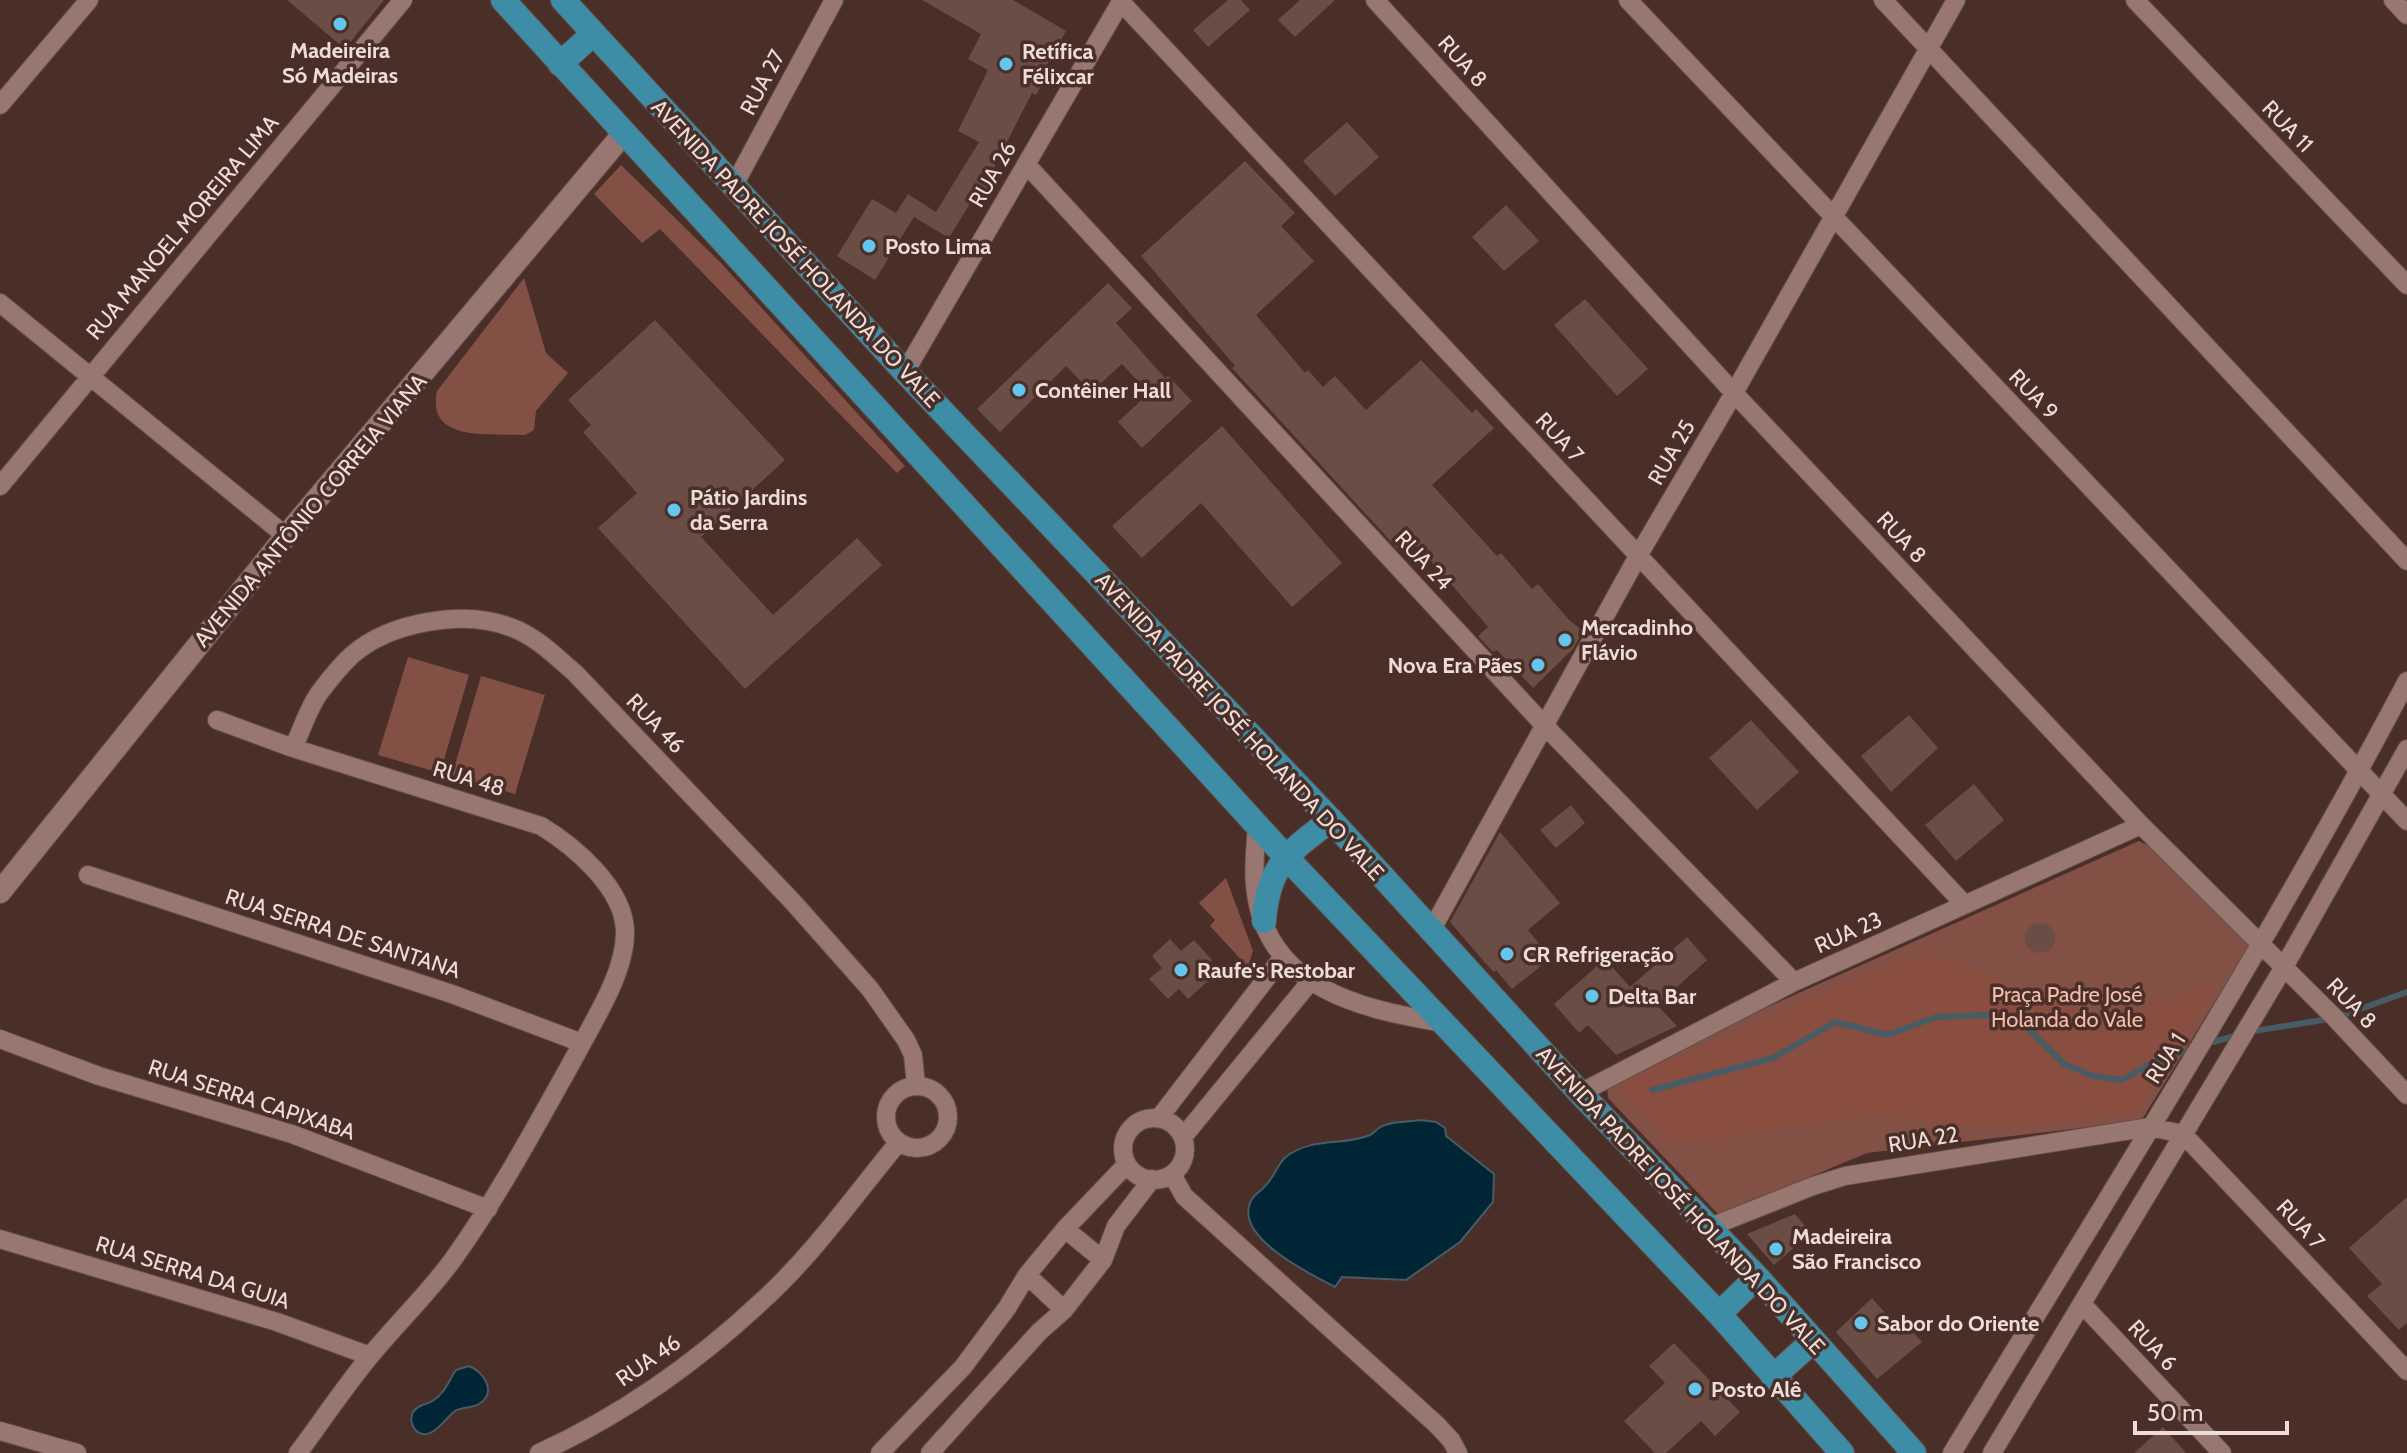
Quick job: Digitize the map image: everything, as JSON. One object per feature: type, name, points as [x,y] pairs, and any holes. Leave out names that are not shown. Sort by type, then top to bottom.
[{"type":"main road","name":"AVENIDA PADRE JOSÉ HOLANDA DO VALE","points":[[563,0],[905,372],[1331,820],[1580,1093],[1757,1277],[1914,1453]]},
{"type":"main road","name":"AVENIDA PADRE JOSÉ HOLANDA DO VALE","points":[[512,3],[560,64],[1286,857],[1719,1314],[1842,1453]]},
{"type":"main road","points":[[560,64],[593,34]]},
{"type":"main road","points":[[1264,921],[1269,884],[1276,869],[1331,820]]},
{"type":"main road","points":[[1719,1314],[1757,1277]]},
{"type":"main road","points":[[1773,1377],[1813,1341]]},
{"type":"street","points":[[0,105],[89,0]]},
{"type":"street","name":"RUA MANOEL MOREIRA LIMA","points":[[0,486],[403,0]]},
{"type":"street","name":"RUA 8","points":[[1375,0],[1734,393],[2141,825],[2407,1095]]},
{"type":"street","name":"RUA 9","points":[[1628,0],[2407,821]]},
{"type":"street","points":[[1883,0],[2407,561]]},
{"type":"street","name":"RUA 25","points":[[1431,931],[1638,556],[1734,393],[1956,0]]},
{"type":"street","name":"RUA 11","points":[[2135,0],[2407,285]]},
{"type":"street","points":[[2393,0],[2407,15]]},
{"type":"street","name":"RUA 26","points":[[905,372],[1121,1]]},
{"type":"street","name":"RUA 7","points":[[1121,1],[1965,905]]},
{"type":"street","name":"RUA 27","points":[[733,187],[829,2]]},
{"type":"street","name":"AVENIDA ANTÔNIO CORREIA VIANA","points":[[0,892],[286,536],[624,133]]},
{"type":"street","name":"RUA 24","points":[[1026,164],[1544,725],[1794,982]]},
{"type":"street","points":[[0,303],[286,536]]},
{"type":"street","name":"RUA 46","points":[[293,748],[318,694],[353,654],[381,638],[427,621],[454,619],[483,620],[521,632],[540,642],[575,673],[783,891],[870,989],[906,1040],[913,1055],[916,1086]]},
{"type":"street","name":"RUA 1","points":[[1952,1453],[2201,1046],[2360,770],[2407,681]]},
{"type":"street","name":"RUA 48","points":[[217,720],[293,748],[541,826],[567,842],[600,877],[622,912],[625,929],[620,966],[582,1043],[488,1209],[451,1261],[370,1356],[298,1453]]},
{"type":"street","points":[[1992,1453],[2284,967],[2407,749]]},
{"type":"street","points":[[1257,823],[1255,885],[1264,921],[1282,958],[1310,982],[1363,1006],[1393,1015],[1444,1023]]},
{"type":"street","name":"RUA 23","points":[[1580,1093],[1794,982],[2141,825]]},
{"type":"street","name":"RUA SERRA DE SANTANA","points":[[88,875],[437,989],[582,1043]]},
{"type":"street","points":[[1159,1118],[1282,958]]},
{"type":"street","points":[[1183,1137],[1310,982]]},
{"type":"street","name":"RUA SERRA CAPIXABA","points":[[0,1039],[99,1076],[292,1134],[488,1209]]},
{"type":"street","points":[[916,1086],[926,1087],[940,1096],[948,1114],[948,1124],[937,1142],[928,1147],[908,1147],[898,1143],[886,1126],[887,1105],[901,1090],[916,1086]]},
{"type":"street","points":[[1149,1118],[1159,1118],[1178,1128],[1183,1137],[1184,1157],[1172,1174],[1152,1179],[1134,1172],[1127,1164],[1123,1145],[1132,1127],[1149,1118]]},
{"type":"street","points":[[2150,1127],[2183,1134]]},
{"type":"street","name":"RUA 22","points":[[1710,1227],[1845,1176],[2150,1127]]},
{"type":"street","name":"RUA 7","points":[[2183,1134],[2407,1371]]},
{"type":"street","name":"RUA 46","points":[[539,1453],[611,1415],[673,1374],[764,1300],[898,1143]]},
{"type":"street","points":[[880,1453],[963,1367],[1007,1308],[1027,1275],[1065,1229],[1127,1164]]},
{"type":"street","points":[[1172,1174],[1184,1196],[1437,1425],[1458,1453]]},
{"type":"street","points":[[930,1453],[1039,1332],[1064,1310],[1103,1260],[1116,1226],[1152,1179]]},
{"type":"street","points":[[1065,1229],[1103,1260]]},
{"type":"street","name":"RUA SERRA DA GUIA","points":[[0,1239],[277,1322],[370,1356]]},
{"type":"street","points":[[1027,1275],[1064,1310]]},
{"type":"street","name":"RUA 6","points":[[2082,1304],[2222,1453]]},
{"type":"street","points":[[0,1431],[77,1453]]},
{"type":"green space","points":[[621,165],[721,263],[905,466],[897,473],[660,229],[642,243],[594,194]]},
{"type":"green space","points":[[524,278],[546,353],[568,373],[536,411],[534,430],[525,435],[479,434],[451,427],[441,420],[436,408],[437,391]]},
{"type":"green space","points":[[408,657],[469,675],[440,773],[378,755]]},
{"type":"green space","points":[[481,676],[545,695],[515,794],[452,775]]},
{"type":"green space","name":"Praça Padre José Holanda do Vale","points":[[2139,841],[2153,848],[2249,947],[2141,1121],[1867,1153],[1719,1215],[1608,1098],[1607,1085],[1620,1073]]},
{"type":"green space","points":[[1226,878],[1253,951],[1248,967],[1210,926],[1215,920],[1199,903]]},
{"type":"shaded area","points":[[1933,957],[1956,960],[2101,1022],[2216,983],[2136,1113],[1987,1129],[1880,1113],[1674,1145],[1622,1092],[1623,1082],[1628,1078],[1899,961]]},
{"type":"water","points":[[1421,1120],[1436,1122],[1445,1128],[1446,1136],[1494,1174],[1493,1202],[1460,1242],[1406,1280],[1342,1277],[1335,1287],[1293,1264],[1264,1242],[1254,1229],[1249,1216],[1251,1200],[1287,1156],[1307,1146],[1360,1138],[1388,1124]]},
{"type":"water","points":[[469,1366],[479,1372],[486,1382],[485,1399],[477,1405],[455,1411],[432,1432],[422,1434],[415,1430],[411,1421],[417,1407],[438,1397],[456,1370]]},
{"type":"building","name":"Madeireira Só Madeiras","points":[[287,0],[384,0],[345,49]]},
{"type":"building","points":[[922,0],[1013,0],[1066,31],[1044,70],[1049,72],[1036,95],[1032,93],[989,177],[994,180],[980,204],[972,200],[949,238],[914,217],[875,280],[837,256],[872,199],[896,213],[908,194],[936,212],[979,142],[958,131],[988,70],[968,59],[981,34]]},
{"type":"building","points":[[1228,0],[1241,0],[1250,10],[1208,47],[1193,30]]},
{"type":"building","points":[[1300,0],[1335,0],[1295,37],[1278,20]]},
{"type":"building","points":[[1347,122],[1379,157],[1335,196],[1303,161]]},
{"type":"building","points":[[1245,161],[1295,213],[1281,226],[1314,261],[1256,315],[1305,373],[1308,370],[1323,387],[1335,376],[1366,410],[1421,360],[1472,413],[1476,409],[1494,428],[1432,485],[1497,556],[1501,553],[1532,589],[1538,584],[1569,620],[1583,631],[1573,649],[1533,688],[1497,650],[1493,652],[1478,636],[1488,627],[1433,563],[1409,538],[1397,548],[1232,368],[1235,366],[1141,256]]},
{"type":"building","points":[[1506,205],[1539,241],[1504,271],[1472,237]]},
{"type":"building","points":[[1108,283],[1132,308],[1116,323],[1165,378],[1168,376],[1192,401],[1142,448],[1118,422],[1149,393],[1122,364],[1091,392],[1066,366],[1000,432],[977,409]]},
{"type":"building","points":[[1585,299],[1648,369],[1617,396],[1554,325]]},
{"type":"building","name":"Pátio Jardins da Serra","points":[[655,320],[785,460],[701,537],[773,615],[857,538],[882,565],[745,689],[598,528],[637,493],[583,432],[591,425],[568,400]]},
{"type":"building","points":[[1222,426],[1342,563],[1292,607],[1201,503],[1142,558],[1112,526]]},
{"type":"building","points":[[1909,715],[1938,748],[1891,792],[1861,756]]},
{"type":"building","points":[[1751,720],[1799,772],[1757,810],[1709,758]]},
{"type":"building","points":[[1974,784],[2004,820],[1956,861],[1925,825]]},
{"type":"building","points":[[1571,805],[1585,823],[1556,848],[1540,830]]},
{"type":"building","points":[[1500,832],[1560,903],[1528,930],[1551,958],[1512,989],[1450,922]]},
{"type":"building","points":[[2040,923],[2046,924],[2054,932],[2054,944],[2046,952],[2040,953],[2034,952],[2026,944],[2025,938],[2026,932],[2034,924]]},
{"type":"building","points":[[1687,937],[1707,960],[1657,1005],[1677,1026],[1616,1055],[1588,1025],[1579,1033],[1554,1004],[1605,959],[1630,987]]},
{"type":"building","name":"Raufe's Restobar","points":[[1170,939],[1181,951],[1194,940],[1212,960],[1200,972],[1208,981],[1188,999],[1179,989],[1168,999],[1149,979],[1162,968],[1152,956]]},
{"type":"building","points":[[2407,1197],[2407,1323],[2399,1330],[2367,1296],[2382,1284],[2349,1248]]},
{"type":"building","name":"Madeireira São Francisco","points":[[1795,1214],[1811,1233],[1774,1265],[1747,1234]]},
{"type":"building","points":[[1872,1298],[1904,1334],[1910,1329],[1922,1342],[1877,1379],[1836,1332]]},
{"type":"building","points":[[1674,1343],[1740,1412],[1715,1436],[1701,1421],[1666,1453],[1655,1453],[1624,1421],[1665,1383],[1649,1366]]},
{"type":"building","points":[[2163,1427],[2186,1453],[2134,1453]]},
{"type":"waterway","points":[[2248,1032],[2335,1018],[2407,992]]},
{"type":"waterway","points":[[1652,1090],[1773,1058],[1835,1022],[1887,1035],[1936,1017],[1988,1015],[2024,1025],[2064,1064],[2093,1076],[2122,1080],[2150,1064],[2192,1049]]},
{"type":"waterway","points":[[2206,1044],[2238,1035]]},
{"type":"place","name":"Madeireira Só Madeiras","points":[[340,24]]},
{"type":"place","name":"Retífica Félixcar","points":[[1006,64]]},
{"type":"place","name":"Posto Lima","points":[[869,246]]},
{"type":"place","name":"Contêiner Hall","points":[[1019,390]]},
{"type":"place","name":"Pátio Jardins da Serra","points":[[674,510]]},
{"type":"place","name":"Mercadinho Flávio","points":[[1565,640]]},
{"type":"place","name":"Nova Era Pães","points":[[1538,665]]},
{"type":"place","name":"CR Refrigeração","points":[[1507,954]]},
{"type":"place","name":"Raufe's Restobar","points":[[1181,970]]},
{"type":"place","name":"Delta Bar","points":[[1592,996]]},
{"type":"place","name":"Madeireira São Francisco","points":[[1776,1249]]},
{"type":"place","name":"Sabor do Oriente","points":[[1861,1323]]},
{"type":"place","name":"Posto Alê","points":[[1695,1389]]}]
